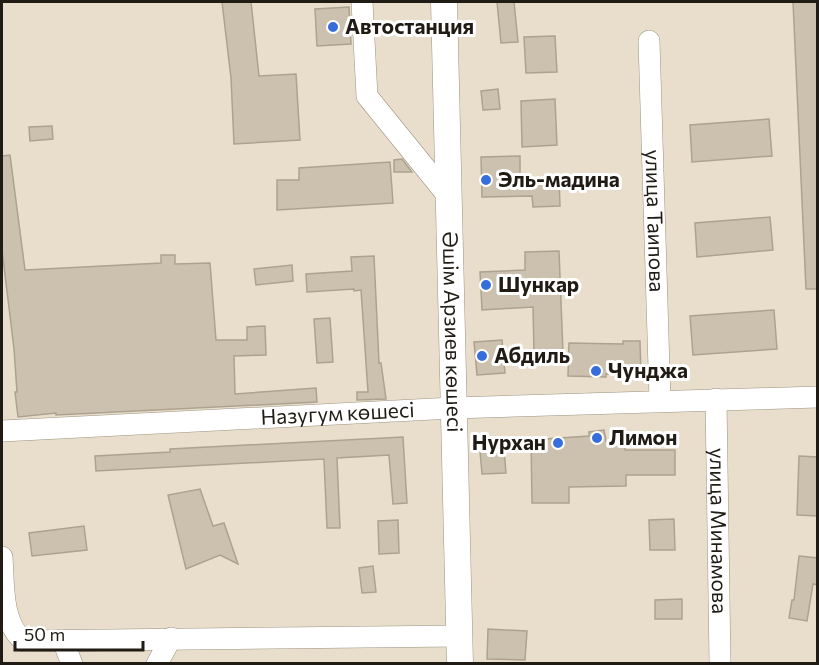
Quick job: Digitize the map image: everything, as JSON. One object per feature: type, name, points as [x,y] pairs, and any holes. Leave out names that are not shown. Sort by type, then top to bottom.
[{"type":"main road","name":"Әшім Арзиев көшесі","points":[[444,2],[460,663]]},
{"type":"street","points":[[362,2],[367,96],[448,196]]},
{"type":"street","name":"улица Таипова","points":[[649,41],[660,401]]},
{"type":"street","name":"Назугум көшесі","points":[[2,431],[453,408],[818,397]]},
{"type":"street","name":"улица Минамова","points":[[716,399],[720,663]]},
{"type":"street","points":[[2,556],[8,624],[24,641],[459,636]]},
{"type":"street","points":[[157,663],[171,638]]},
{"type":"street","points":[[63,641],[72,663]]},
{"type":"building","points":[[222,2],[251,2],[259,76],[296,74],[300,140],[234,144],[231,78]]},
{"type":"building","points":[[497,2],[514,2],[518,42],[501,43]]},
{"type":"building","points":[[793,2],[818,2],[818,289],[806,289]]},
{"type":"building","name":"Автостанция","points":[[349,7],[351,44],[317,46],[315,9]]},
{"type":"building","points":[[555,36],[557,72],[526,73],[524,37]]},
{"type":"building","points":[[498,89],[500,109],[483,110],[481,91]]},
{"type":"building","points":[[555,99],[557,145],[522,147],[521,101]]},
{"type":"building","points":[[769,119],[772,156],[692,162],[690,125]]},
{"type":"building","points":[[52,126],[53,139],[30,141],[29,127]]},
{"type":"building","points":[[10,155],[25,270],[161,263],[161,255],[175,255],[175,264],[210,263],[216,340],[247,340],[247,327],[265,326],[266,355],[234,356],[235,394],[316,388],[317,402],[56,415],[56,413],[18,417],[14,349],[2,250],[2,156]]},
{"type":"building","points":[[520,156],[520,180],[559,178],[560,206],[533,207],[532,196],[482,197],[481,157]]},
{"type":"building","points":[[402,159],[412,172],[394,172],[394,160]]},
{"type":"building","points":[[390,162],[393,203],[277,210],[277,180],[299,180],[299,168]]},
{"type":"building","points":[[770,217],[773,250],[697,257],[695,223]]},
{"type":"building","points":[[559,251],[563,353],[534,353],[533,307],[482,310],[480,272],[525,270],[525,252]]},
{"type":"building","points":[[374,256],[379,363],[381,363],[386,399],[357,400],[357,392],[368,392],[361,290],[307,292],[306,274],[352,271],[351,257]]},
{"type":"building","points":[[292,265],[293,281],[256,285],[254,269]]},
{"type":"building","points":[[774,310],[777,349],[693,355],[690,316]]},
{"type":"building","points":[[330,318],[333,362],[317,363],[314,319]]},
{"type":"building","points":[[502,340],[505,373],[477,375],[474,342]]},
{"type":"building","points":[[623,341],[640,341],[641,374],[606,374],[606,377],[568,376],[569,343],[623,344]]},
{"type":"building","points":[[604,430],[606,441],[625,441],[625,450],[675,450],[675,475],[626,475],[626,486],[569,487],[569,503],[532,503],[531,440],[589,436],[589,432]]},
{"type":"building","points":[[403,437],[407,503],[393,504],[389,455],[337,458],[340,528],[327,528],[324,459],[96,471],[95,456],[170,452],[170,449]]},
{"type":"building","points":[[503,438],[506,473],[482,474],[479,440]]},
{"type":"building","points":[[799,456],[818,457],[818,516],[797,515]]},
{"type":"building","points":[[200,489],[213,526],[224,523],[238,564],[220,555],[186,569],[168,495]]},
{"type":"building","points":[[674,519],[675,550],[650,550],[649,520]]},
{"type":"building","points":[[398,520],[399,553],[379,554],[378,521]]},
{"type":"building","points":[[84,526],[87,550],[32,556],[29,533]]},
{"type":"building","points":[[799,556],[818,558],[818,585],[813,584],[807,621],[789,618],[792,600],[794,600]]},
{"type":"building","points":[[373,566],[376,592],[362,593],[359,568]]},
{"type":"building","points":[[682,599],[682,619],[655,619],[655,600]]},
{"type":"building","points":[[488,629],[527,631],[525,660],[487,659]]},
{"type":"place","name":"Автостанция","points":[[333,27]]},
{"type":"place","name":"Эль-мадина","points":[[486,180]]},
{"type":"place","name":"Шункар","points":[[486,285]]},
{"type":"place","name":"Абдиль","points":[[482,356]]},
{"type":"place","name":"Чунджа","points":[[596,371]]},
{"type":"place","name":"Лимон","points":[[597,438]]},
{"type":"place","name":"Нурхан","points":[[558,443]]}]
